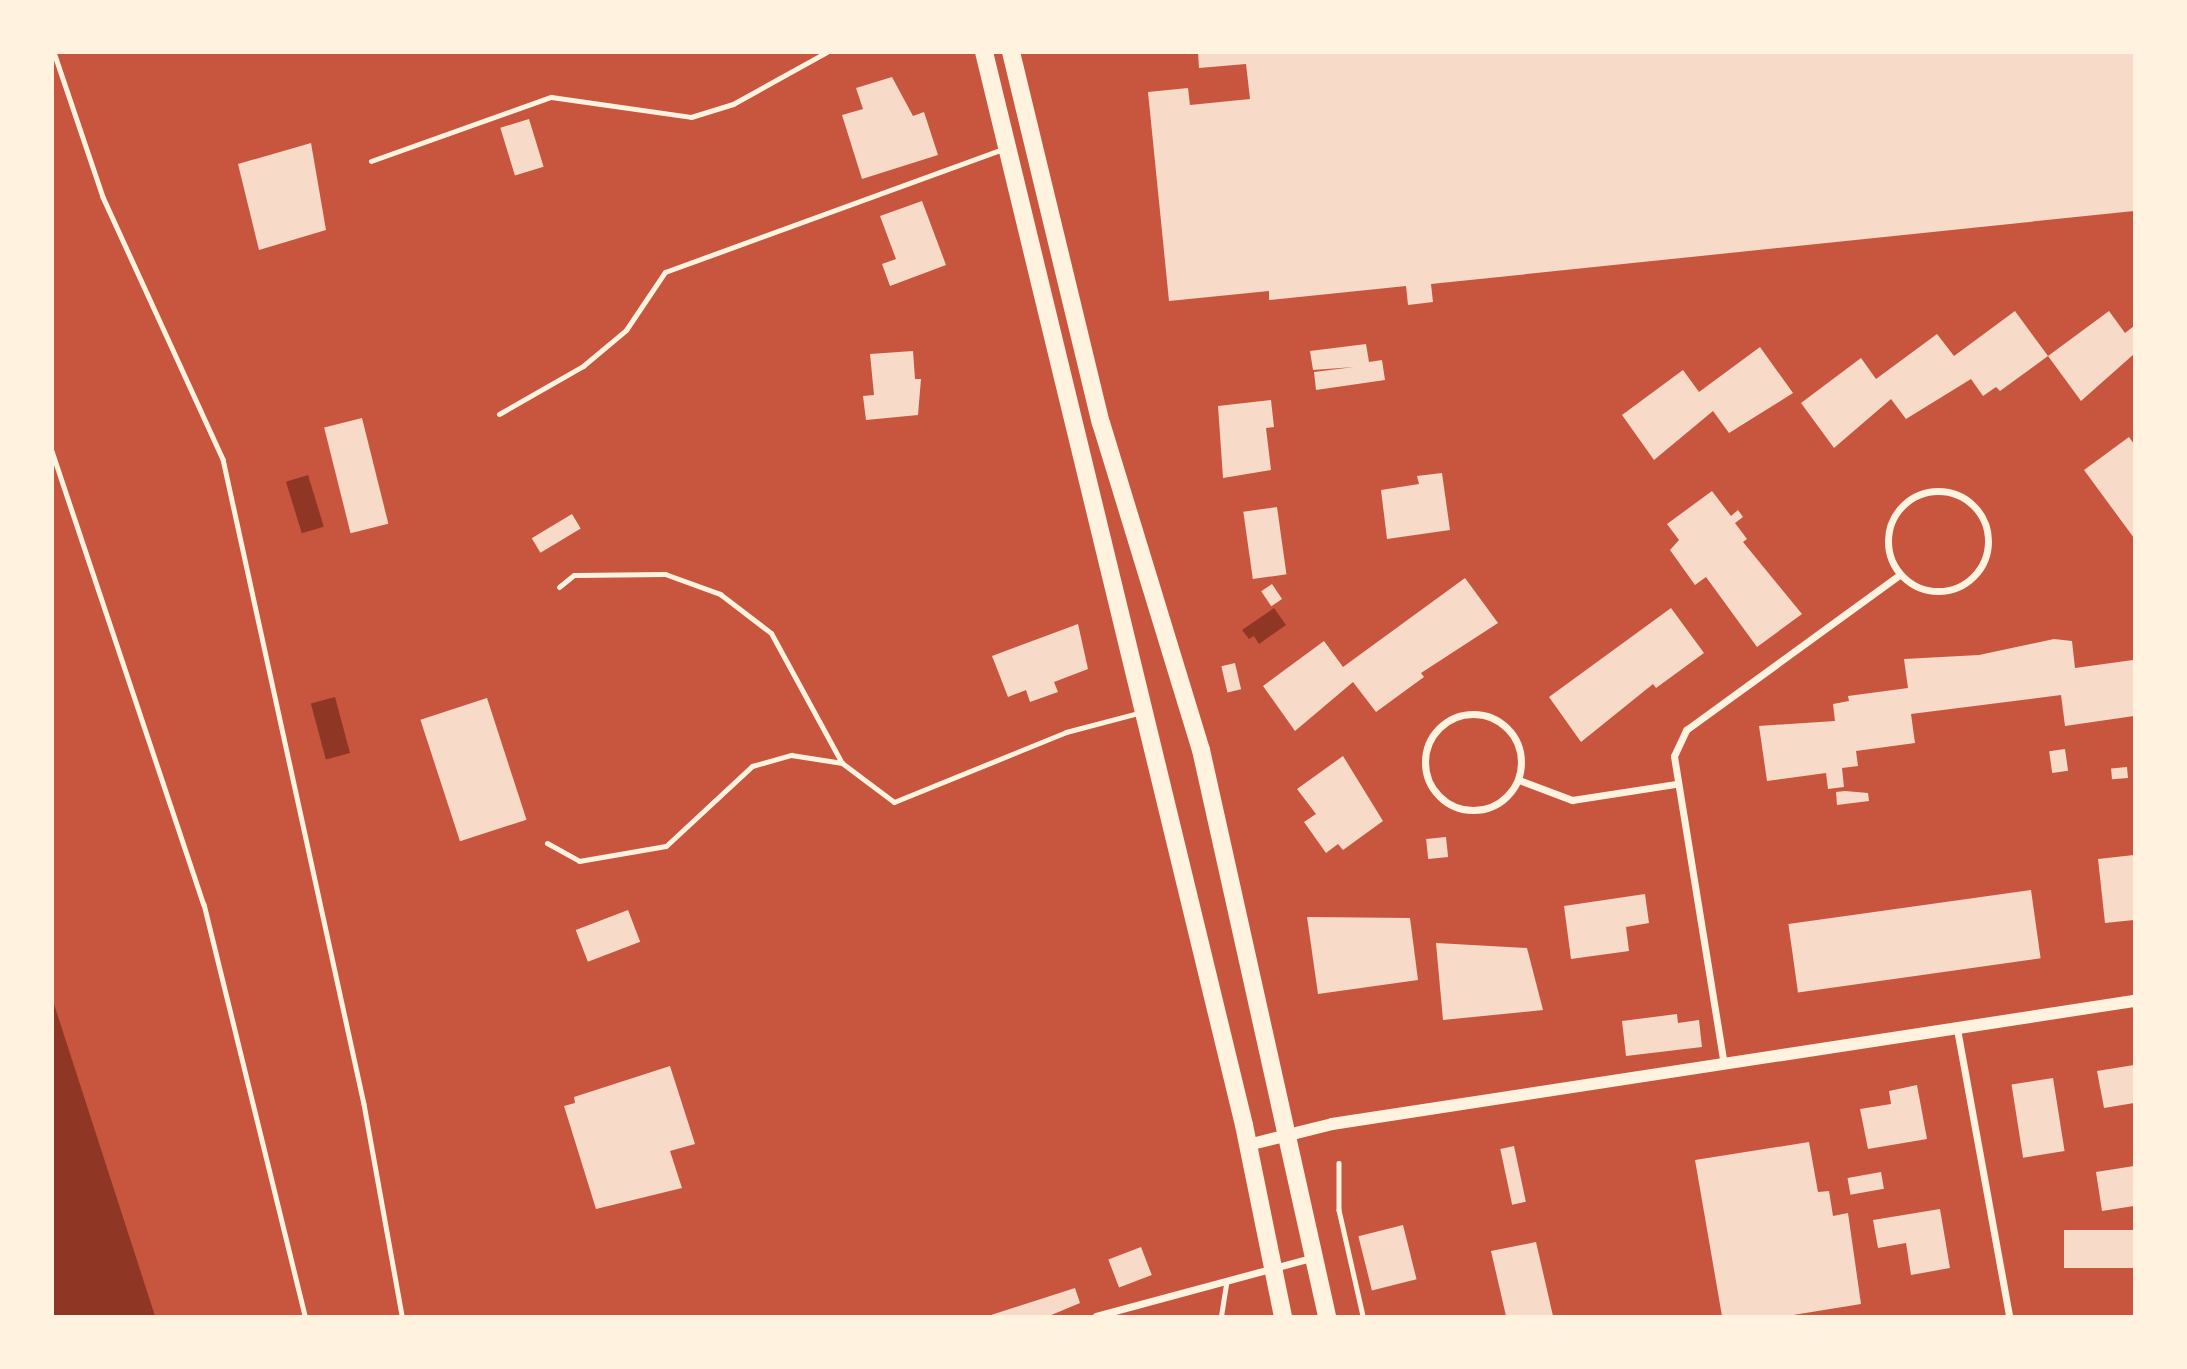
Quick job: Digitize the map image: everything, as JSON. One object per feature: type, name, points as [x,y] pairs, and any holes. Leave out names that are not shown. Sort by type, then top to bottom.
[{"type":"main road","points":[[984,52],[1248,1145],[1283,1317]]},
{"type":"main road","points":[[1011,52],[1101,423],[1201,750],[1327,1317]]},
{"type":"street","points":[[1949,491],[1982,516],[1986,558],[1958,588],[1937,592],[1899,575],[1887,535],[1908,499],[1949,491]]},
{"type":"street","points":[[1725,1067],[1675,783],[1674,756],[1686,730],[1899,575]]},
{"type":"street","points":[[1475,713],[1496,719],[1519,744],[1519,780],[1507,798],[1478,811],[1453,807],[1428,781],[1430,739],[1453,718],[1475,713]]},
{"type":"street","points":[[1519,780],[1572,800],[1675,783]]},
{"type":"street","points":[[1248,1145],[1288,1134],[2134,1001]]},
{"type":"street","points":[[1957,1029],[2009,1317]]},
{"type":"street","points":[[1097,1317],[1314,1257]]},
{"type":"lane","points":[[371,161],[551,97],[691,117],[733,104],[827,52]]},
{"type":"lane","points":[[499,414],[594,357],[626,330],[665,272],[1006,149]]},
{"type":"lane","points":[[559,587],[574,576],[665,574],[720,594],[771,633],[842,762],[894,802],[1066,732],[1145,711]]},
{"type":"lane","points":[[547,843],[579,861],[666,846],[752,766],[791,755],[842,762]]},
{"type":"lane","points":[[1221,1317],[1226,1283]]},
{"type":"path","points":[[54,52],[103,197],[223,459],[364,1104],[402,1317]]},
{"type":"path","points":[[52,451],[204,904],[305,1317]]},
{"type":"path","points":[[1339,1163],[1339,1210],[1363,1317]]},
{"type":"shaded area","points":[[308,475],[324,527],[302,533],[286,482]]},
{"type":"shaded area","points":[[1274,608],[1286,625],[1259,644],[1254,636],[1249,639],[1242,630]]},
{"type":"shaded area","points":[[335,697],[350,753],[326,759],[311,703]]},
{"type":"shaded area","points":[[53,1001],[155,1316],[53,1316]]},
{"type":"building","points":[[1198,52],[2134,52],[2134,211],[1431,284],[1433,302],[1408,305],[1406,286],[1269,300],[1269,291],[1169,301],[1148,92],[1188,88],[1190,105],[1250,99],[1246,64],[1199,68]]},
{"type":"building","points":[[892,77],[913,116],[924,112],[938,155],[862,179],[842,115],[863,109],[856,88]]},
{"type":"building","points":[[529,119],[544,167],[515,176],[500,128]]},
{"type":"building","points":[[311,143],[326,230],[259,250],[238,164]]},
{"type":"building","points":[[922,201],[946,265],[890,286],[882,264],[896,259],[880,216]]},
{"type":"building","points":[[2015,311],[2048,356],[2000,391],[1996,387],[1983,396],[1971,379],[1906,419],[1891,399],[1834,448],[1801,403],[1861,358],[1876,379],[1937,334],[1954,356]]},
{"type":"building","points":[[2109,311],[2125,333],[2134,326],[2134,354],[2081,401],[2048,356]]},
{"type":"building","points":[[1366,344],[1369,362],[1382,360],[1385,380],[1316,390],[1314,372],[1354,367],[1313,370],[1310,351]]},
{"type":"building","points":[[1760,347],[1793,393],[1729,433],[1713,411],[1654,460],[1622,415],[1683,370],[1699,392]]},
{"type":"building","points":[[913,351],[915,379],[921,379],[918,415],[866,420],[863,396],[874,395],[870,354]]},
{"type":"building","points":[[1271,400],[1274,427],[1266,428],[1271,470],[1223,478],[1218,406]]},
{"type":"building","points":[[362,418],[388,524],[351,533],[324,427]]},
{"type":"building","points":[[2129,437],[2134,444],[2134,538],[2084,470]]},
{"type":"building","points":[[1442,473],[1450,530],[1387,539],[1381,490],[1419,484],[1417,476]]},
{"type":"building","points":[[1712,491],[1731,516],[1738,510],[1743,517],[1735,523],[1747,539],[1743,542],[1802,614],[1757,647],[1706,577],[1695,585],[1670,550],[1679,540],[1667,524]]},
{"type":"building","points":[[1277,507],[1286,574],[1253,579],[1243,512]]},
{"type":"building","points":[[572,514],[581,529],[540,553],[532,538]]},
{"type":"building","points":[[1465,578],[1498,623],[1421,673],[1424,677],[1376,712],[1353,682],[1295,731],[1263,686],[1324,641],[1343,667]]},
{"type":"building","points":[[1272,584],[1282,599],[1271,606],[1261,591]]},
{"type":"building","points":[[1671,608],[1704,653],[1656,688],[1653,684],[1581,742],[1549,697]]},
{"type":"building","points":[[1078,624],[1088,669],[1054,682],[1058,692],[1030,702],[1026,690],[1008,697],[992,656]]},
{"type":"building","points":[[2054,639],[2072,641],[2075,668],[2133,660],[2134,716],[2065,726],[2061,695],[1911,714],[1915,743],[1856,751],[1858,766],[1842,768],[1844,787],[1828,789],[1826,773],[1767,781],[1759,726],[1835,721],[1833,704],[1849,701],[1848,696],[1908,688],[1904,659],[1979,655]]},
{"type":"building","points":[[1235,663],[1241,689],[1227,692],[1221,666]]},
{"type":"building","points":[[487,698],[527,820],[460,841],[420,720]]},
{"type":"building","points":[[2065,749],[2068,771],[2052,773],[2049,751]]},
{"type":"building","points":[[1343,756],[1383,821],[1343,850],[1338,844],[1326,853],[1304,822],[1316,814],[1297,789]]},
{"type":"building","points":[[2127,767],[2128,778],[2112,779],[2111,768]]},
{"type":"building","points":[[1836,792],[1868,793],[1869,801],[1837,805]]},
{"type":"building","points":[[1446,837],[1448,857],[1428,859],[1426,839]]},
{"type":"building","points":[[2134,855],[2134,920],[2105,923],[2098,859]]},
{"type":"building","points":[[2031,890],[2041,958],[1798,992],[1788,924]]},
{"type":"building","points":[[1645,894],[1649,923],[1626,927],[1629,951],[1571,959],[1564,906]]},
{"type":"building","points":[[628,910],[640,942],[588,962],[576,930]]},
{"type":"building","points":[[1307,917],[1410,918],[1418,980],[1318,994]]},
{"type":"building","points":[[1436,943],[1527,948],[1543,1010],[1443,1020]]},
{"type":"building","points":[[1677,1014],[1678,1023],[1699,1020],[1702,1047],[1626,1056],[1622,1021]]},
{"type":"building","points":[[2134,1065],[2134,1103],[2104,1108],[2097,1071]]},
{"type":"building","points":[[670,1066],[695,1144],[670,1151],[682,1188],[596,1209],[564,1106],[575,1103],[574,1097]]},
{"type":"building","points":[[2053,1078],[2065,1151],[2023,1158],[2012,1085]]},
{"type":"building","points":[[1917,1085],[1927,1139],[1868,1149],[1860,1109],[1891,1104],[1889,1091]]},
{"type":"building","points":[[1809,1142],[1818,1192],[1829,1191],[1833,1216],[1848,1213],[1861,1304],[1787,1316],[1722,1316],[1695,1160]]},
{"type":"building","points":[[1514,1146],[1526,1202],[1512,1205],[1500,1149]]},
{"type":"building","points":[[2134,1166],[2134,1206],[2102,1211],[2096,1172]]},
{"type":"building","points":[[1881,1172],[1884,1189],[1850,1195],[1848,1178]]},
{"type":"building","points":[[1940,1209],[1950,1268],[1911,1275],[1906,1243],[1878,1248],[1873,1220]]},
{"type":"building","points":[[1403,1225],[1417,1279],[1372,1290],[1358,1236]]},
{"type":"building","points":[[2064,1230],[2134,1230],[2134,1268],[2064,1268]]},
{"type":"building","points":[[1536,1242],[1553,1316],[1506,1316],[1491,1251]]},
{"type":"building","points":[[1141,1247],[1152,1275],[1119,1288],[1108,1260]]},
{"type":"building","points":[[1075,1288],[1080,1303],[1049,1316],[988,1316]]}]
